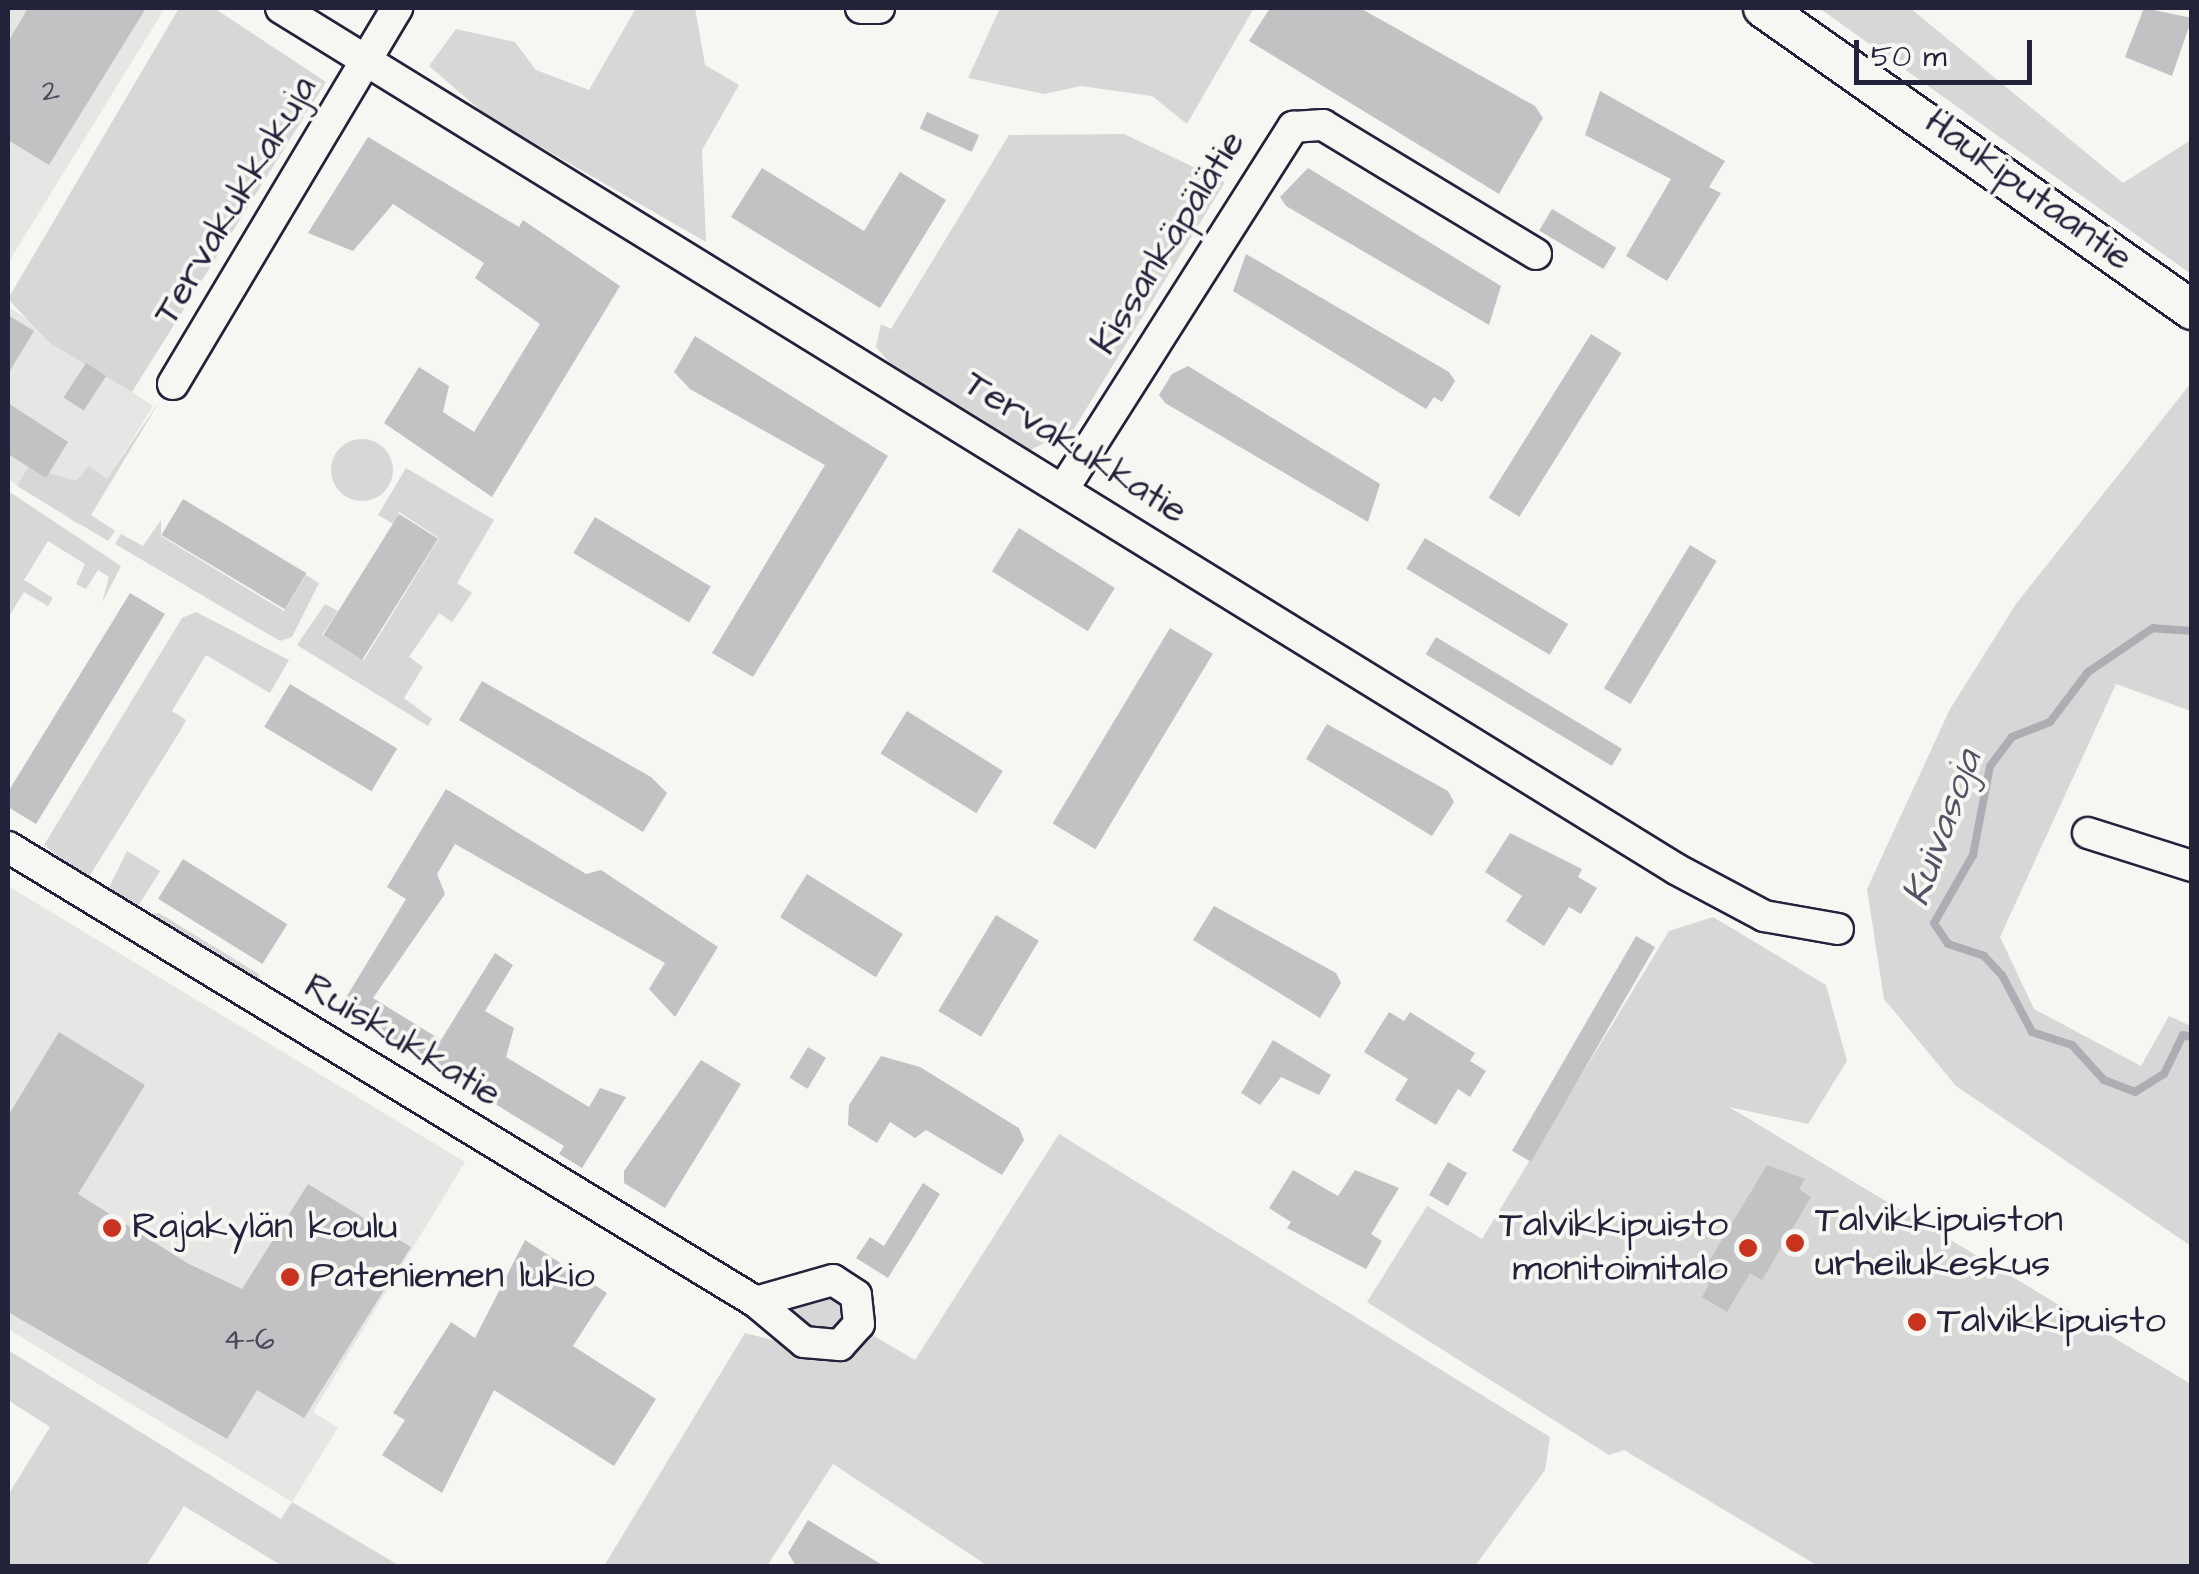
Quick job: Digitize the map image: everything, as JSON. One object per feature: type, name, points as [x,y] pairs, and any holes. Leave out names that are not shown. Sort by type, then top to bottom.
[{"type":"main road","name":"Haukiputaantie","points":[[1763,8],[2192,310]]},
{"type":"street","name":"Tervakukkatie","points":[[282,8],[1676,869],[1764,916],[1838,929]]},
{"type":"street","name":"Tervakukkakuja","points":[[173,384],[397,8]]},
{"type":"street","name":"Kissankäpälätie","points":[[1064,488],[1294,127],[1323,124],[1536,254]]},
{"type":"street","points":[[2088,833],[2192,866]]},
{"type":"street","name":"Ruiskukkatie","points":[[8,847],[756,1302]]},
{"type":"shaded area","points":[[8,8],[165,8],[8,263]]},
{"type":"shaded area","points":[[179,8],[214,8],[326,82],[132,392],[50,343],[8,299]]},
{"type":"shaded area","points":[[636,8],[695,8],[705,65],[739,85],[702,150],[706,242],[487,116],[429,66],[456,29],[515,42],[536,70],[589,90]]},
{"type":"shaded area","points":[[1000,8],[1254,8],[1187,124],[1152,96],[1081,86],[1044,94],[968,78]]},
{"type":"shaded area","points":[[1819,8],[1910,8],[2123,183],[2191,140],[2191,274]]},
{"type":"shaded area","points":[[1124,134],[1225,182],[1074,429],[1028,451],[889,362],[876,347],[881,324],[891,329],[1009,135]]},
{"type":"shaded area","points":[[8,306],[153,406],[79,525],[8,479]]},
{"type":"shaded area","points":[[2191,383],[2191,711],[2116,684],[2000,937],[2034,1009],[2141,1066],[2169,1016],[2191,1026],[2191,1246],[1956,1086],[1884,999],[1867,889],[1950,709],[2016,604]]},
{"type":"shaded area","points":[[161,399],[91,515],[115,531],[108,541],[17,486],[28,467],[76,481],[89,466],[107,479]]},
{"type":"shaded area","points":[[362,439],[384,448],[393,470],[384,492],[362,501],[340,492],[331,470],[340,448]]},
{"type":"shaded area","points":[[406,468],[494,520],[457,583],[472,593],[452,622],[439,613],[409,657],[423,667],[404,698],[432,719],[428,726],[297,645],[325,604],[338,611],[322,635],[364,660],[439,538],[399,512],[395,525],[378,515]]},
{"type":"shaded area","points":[[8,491],[121,566],[102,603],[109,577],[98,570],[86,589],[76,584],[85,564],[48,541],[24,580],[53,598],[48,606],[24,592],[8,618]]},
{"type":"shaded area","points":[[161,520],[161,536],[284,611],[306,575],[319,583],[292,637],[280,641],[115,544],[121,534],[143,546]]},
{"type":"shaded area","points":[[196,612],[289,660],[270,693],[206,655],[172,711],[186,720],[182,728],[87,880],[44,845],[182,618]]},
{"type":"shaded area","points":[[127,851],[160,871],[135,911],[107,892]]},
{"type":"shaded area","points":[[8,886],[465,1162],[313,1412],[338,1428],[292,1502],[8,1329]]},
{"type":"shaded area","points":[[159,913],[259,974],[261,983],[146,914]]},
{"type":"shaded area","name":"Talvikkipuiston urheilukeskus","points":[[1713,917],[1826,985],[1847,1061],[1808,1124],[1729,1107],[2191,1384],[2191,1566],[1818,1566],[1624,1450],[1609,1455],[1367,1302],[1427,1206],[1482,1239],[1669,931]]},
{"type":"shaded area","points":[[1059,1134],[1550,1437],[1545,1470],[1475,1566],[988,1566],[833,1464],[767,1566],[604,1566],[745,1333],[792,1345],[869,1333],[915,1360]]},
{"type":"shaded area","points":[[831,1291],[849,1311],[838,1330],[810,1332],[781,1308]]},
{"type":"shaded area","points":[[8,1350],[281,1519],[292,1502],[400,1566],[282,1566],[184,1506],[146,1566],[8,1566],[8,1495],[50,1427],[8,1400]]},
{"type":"building","points":[[28,8],[146,8],[49,165],[8,140],[8,42]]},
{"type":"building","points":[[1270,8],[1360,8],[1535,106],[1543,118],[1499,194],[1249,41]]},
{"type":"building","points":[[2144,8],[2192,18],[2172,76],[2125,57]]},
{"type":"building","points":[[1600,91],[1725,161],[1709,187],[1721,193],[1667,281],[1626,256],[1671,179],[1585,135]]},
{"type":"building","points":[[927,112],[979,135],[972,152],[920,128]]},
{"type":"building","points":[[368,137],[519,227],[523,220],[620,286],[492,497],[384,423],[419,367],[449,386],[443,412],[474,432],[540,324],[475,278],[484,263],[393,204],[353,251],[308,233]]},
{"type":"building","points":[[762,168],[864,231],[900,172],[946,200],[880,308],[731,217]]},
{"type":"building","points":[[1308,168],[1501,286],[1489,325],[1286,206],[1280,197]]},
{"type":"building","points":[[1552,209],[1616,248],[1603,269],[1539,230]]},
{"type":"building","points":[[1246,254],[1449,372],[1455,381],[1442,402],[1434,397],[1426,409],[1233,291]]},
{"type":"building","points":[[8,315],[34,331],[8,374]]},
{"type":"building","points":[[1591,334],[1622,353],[1519,517],[1489,498]]},
{"type":"building","points":[[695,336],[888,456],[753,677],[712,653],[825,465],[690,389],[674,372]]},
{"type":"building","points":[[86,363],[106,376],[84,410],[64,397]]},
{"type":"building","points":[[1188,366],[1380,484],[1368,522],[1165,403],[1159,395],[1172,374]]},
{"type":"building","points":[[8,403],[68,442],[46,478],[8,454]]},
{"type":"building","points":[[183,499],[306,573],[285,609],[161,535]]},
{"type":"building","points":[[399,514],[438,538],[362,660],[323,635]]},
{"type":"building","points":[[595,517],[711,587],[689,623],[573,553]]},
{"type":"building","points":[[1019,528],[1115,588],[1088,631],[992,571]]},
{"type":"building","points":[[1425,538],[1568,624],[1550,655],[1406,569]]},
{"type":"building","points":[[1690,545],[1717,561],[1631,704],[1604,688]]},
{"type":"building","points":[[130,593],[165,614],[36,824],[8,807],[8,792]]},
{"type":"building","points":[[1170,628],[1213,654],[1095,849],[1053,823]]},
{"type":"building","points":[[1436,637],[1622,749],[1612,766],[1426,654]]},
{"type":"building","points":[[482,681],[651,777],[667,793],[643,832],[459,720]]},
{"type":"building","points":[[290,684],[397,748],[371,791],[264,727]]},
{"type":"building","points":[[907,711],[1003,771],[976,813],[881,753]]},
{"type":"building","points":[[1327,724],[1448,791],[1454,802],[1432,836],[1306,759]]},
{"type":"building","points":[[446,789],[586,874],[601,870],[718,947],[675,1017],[649,989],[665,963],[455,844],[437,874],[445,894],[373,998],[441,1040],[495,953],[513,965],[485,1011],[514,1028],[506,1057],[589,1107],[600,1088],[626,1097],[582,1168],[559,1154],[564,1146],[339,1009],[406,899],[387,887]]},
{"type":"building","points":[[1510,833],[1582,869],[1578,877],[1597,888],[1581,914],[1569,907],[1544,946],[1506,921],[1522,896],[1485,872]]},
{"type":"building","points":[[183,859],[287,924],[262,964],[158,899]]},
{"type":"building","points":[[807,874],[903,934],[876,977],[780,917]]},
{"type":"building","points":[[1214,906],[1336,973],[1341,983],[1320,1018],[1193,940]]},
{"type":"building","points":[[996,915],[1039,941],[981,1037],[938,1011]]},
{"type":"building","points":[[1636,936],[1655,947],[1531,1162],[1512,1151]]},
{"type":"building","points":[[1389,1012],[1404,1021],[1410,1012],[1475,1053],[1470,1061],[1486,1071],[1470,1097],[1458,1089],[1436,1125],[1395,1100],[1408,1079],[1364,1052]]},
{"type":"building","points":[[59,1032],[145,1085],[78,1194],[187,1263],[242,1289],[308,1184],[411,1247],[304,1418],[257,1390],[227,1439],[8,1312],[8,1116]]},
{"type":"building","points":[[1273,1040],[1331,1075],[1319,1095],[1281,1077],[1260,1105],[1241,1093]]},
{"type":"building","points":[[808,1047],[826,1058],[807,1089],[789,1078]]},
{"type":"building","points":[[881,1056],[920,1067],[1019,1128],[1024,1140],[1002,1175],[926,1130],[915,1138],[890,1122],[877,1143],[848,1125],[849,1105]]},
{"type":"building","points":[[701,1060],[741,1084],[665,1208],[624,1183],[624,1171]]},
{"type":"building","points":[[1448,1162],[1467,1173],[1448,1206],[1429,1195]]},
{"type":"building","name":"Talvikkipuisto monitoimitalo","points":[[1767,1165],[1805,1179],[1799,1189],[1811,1197],[1762,1280],[1750,1273],[1727,1312],[1702,1297],[1709,1284],[1699,1278]]},
{"type":"building","points":[[1293,1170],[1338,1196],[1355,1170],[1399,1188],[1371,1234],[1382,1241],[1366,1269],[1287,1228],[1291,1222],[1269,1208]]},
{"type":"building","points":[[923,1183],[940,1194],[888,1278],[856,1258],[870,1237],[884,1246]]},
{"type":"building","points":[[525,1240],[607,1293],[573,1346],[656,1399],[614,1466],[494,1390],[442,1493],[382,1455],[405,1420],[393,1413],[451,1322],[475,1338]]},
{"type":"building","points":[[808,1520],[884,1566],[796,1566],[788,1553]]},
{"type":"waterway","name":"Kuivasoja","points":[[2192,631],[2153,628],[2088,672],[2050,722],[2012,737],[1990,766],[1973,855],[1934,923],[1948,944],[1984,956],[2002,975],[2032,1032],[2072,1045],[2104,1080],[2135,1092],[2164,1074],[2183,1035],[2192,1037]]},
{"type":"place","name":"Rajakylän koulu","points":[[112,1228]]},
{"type":"place","name":"Talvikkipuiston urheilukeskus","points":[[1795,1243]]},
{"type":"place","name":"Talvikkipuisto monitoimitalo","points":[[1748,1248]]},
{"type":"place","name":"Pateniemen lukio","points":[[290,1277]]},
{"type":"place","name":"Talvikkipuisto","points":[[1917,1322]]}]
